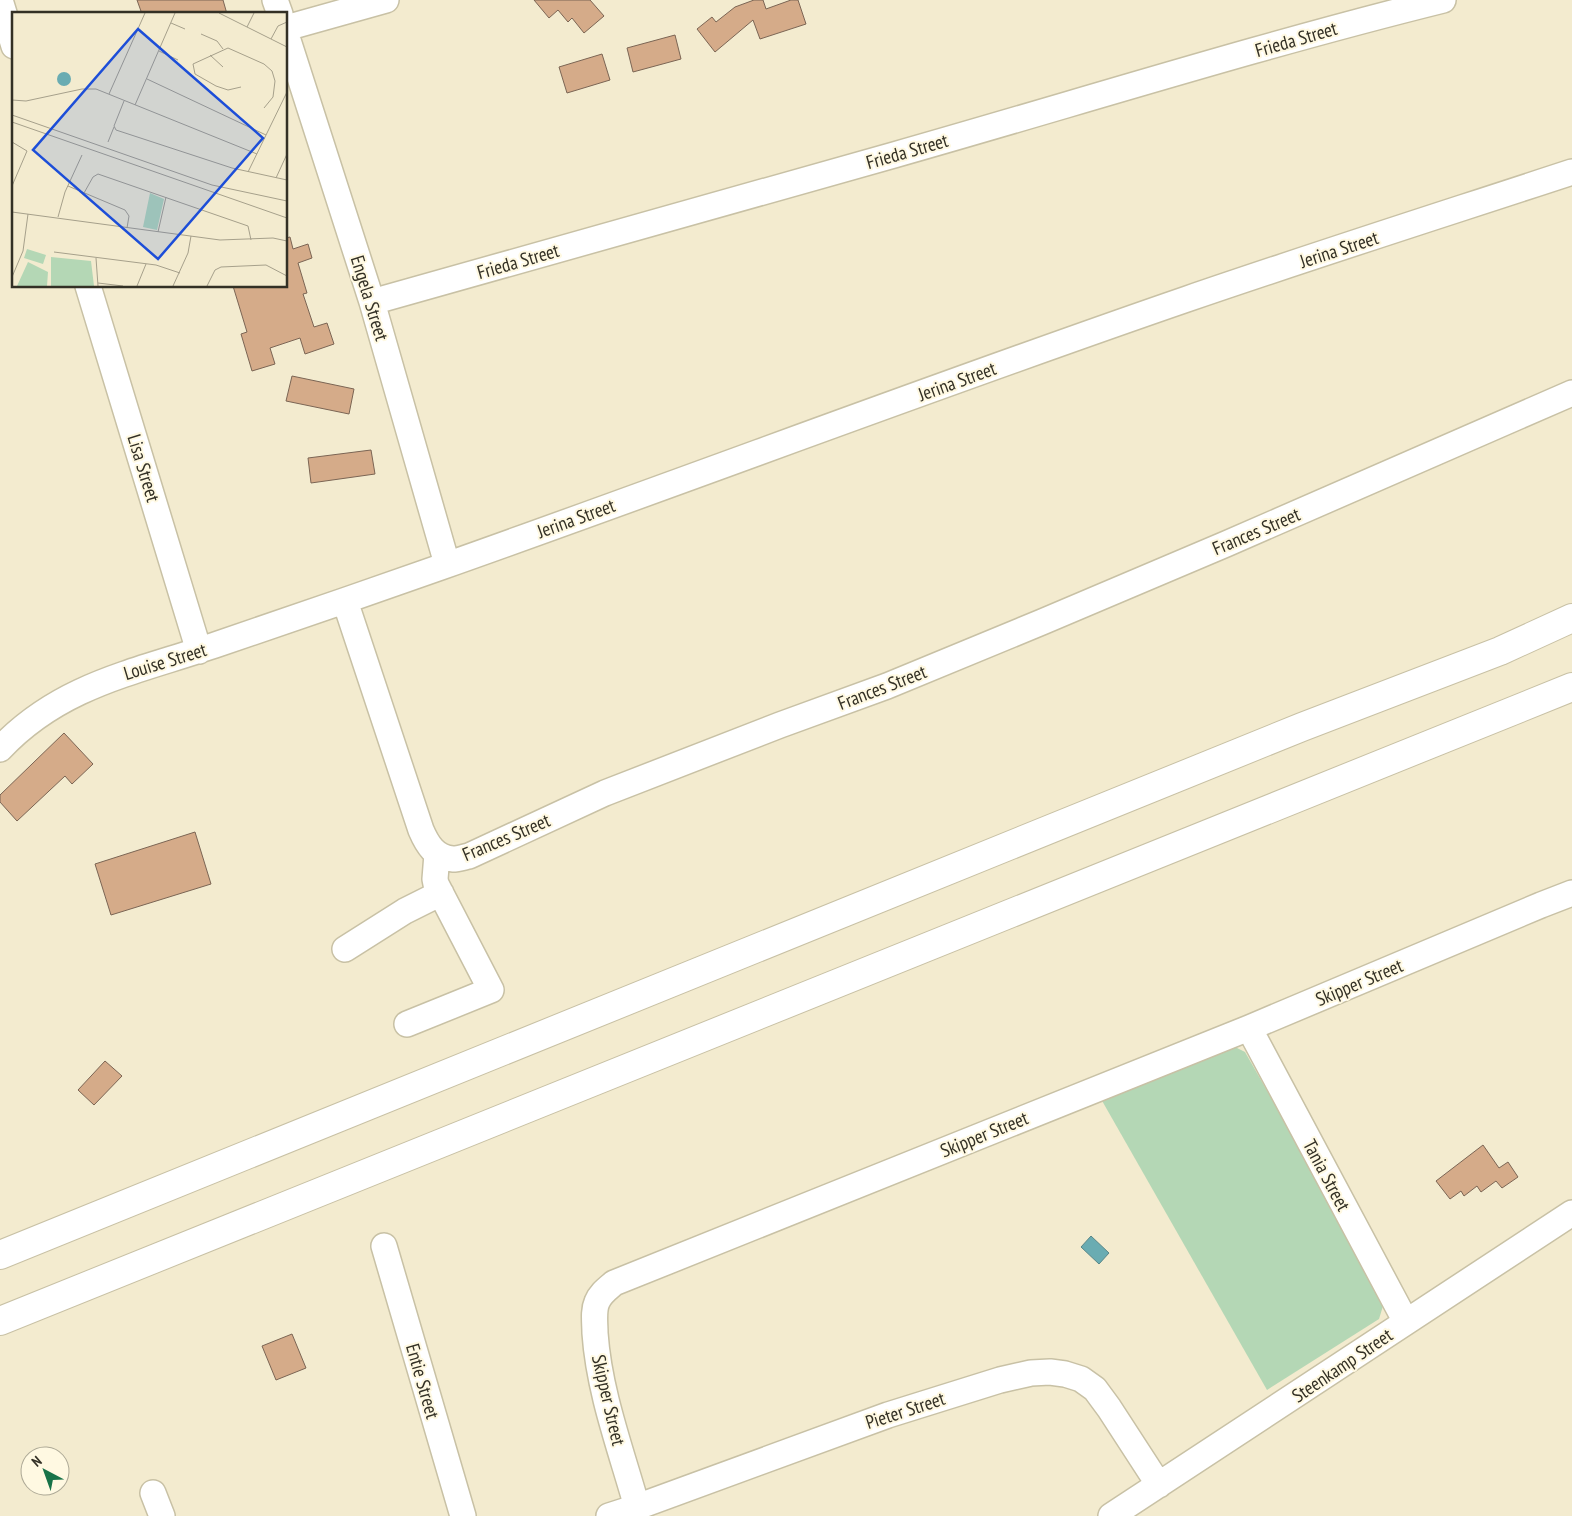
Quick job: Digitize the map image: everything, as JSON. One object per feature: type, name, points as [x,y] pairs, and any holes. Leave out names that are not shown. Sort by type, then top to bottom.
[{"type":"highway","points":[[0,1255],[1302,727],[1500,651],[1572,618]]},
{"type":"highway","points":[[0,1321],[1572,688]]},
{"type":"street","points":[[0,0],[12,39]]},
{"type":"street","points":[[275,0],[279,12]]},
{"type":"street","points":[[288,27],[386,0]]},
{"type":"street","name":"Frieda Street","points":[[372,302],[886,158],[1338,27],[1443,0]]},
{"type":"street","name":"Engela Street","points":[[288,40],[372,302],[447,564]]},
{"type":"street","name":"Jerina Street","points":[[345,601],[1178,302],[1572,172]]},
{"type":"street","name":"Lisa Street","points":[[89,288],[199,651]]},
{"type":"street","name":"Frances Street","points":[[345,601],[421,830],[428,845],[437,854],[453,859],[469,856],[605,793],[780,725],[888,686],[1226,544],[1572,393]]},
{"type":"street","name":"Louise Street","points":[[0,749],[10,738],[43,713],[77,692],[110,678],[199,651],[345,601]]},
{"type":"street","points":[[407,1024],[491,990],[435,880],[437,854]]},
{"type":"street","points":[[345,949],[405,911],[441,893]]},
{"type":"street","name":"Skipper Street","points":[[637,1507],[602,1385],[596,1339],[594,1318],[596,1303],[603,1292],[614,1283],[1249,1028],[1572,893]]},
{"type":"street","name":"Tania Street","points":[[1249,1028],[1406,1322]]},
{"type":"street","name":"Steenkamp Street","points":[[1111,1516],[1572,1213]]},
{"type":"street","name":"Entie Street","points":[[384,1246],[463,1516]]},
{"type":"street","name":"Pieter Street","points":[[609,1516],[888,1415],[1000,1380],[1031,1373],[1050,1372],[1065,1374],[1081,1380],[1096,1389],[1159,1486]]},
{"type":"street","points":[[153,1493],[162,1516]]},
{"type":"green space","points":[[1235,1047],[1245,1052],[1379,1287],[1383,1306],[1379,1319],[1267,1390],[1101,1099]]},
{"type":"water","points":[[1091,1236],[1109,1253],[1099,1264],[1081,1247]]},
{"type":"building","points":[[137,0],[223,0],[226,12],[141,12]]},
{"type":"building","points":[[534,0],[590,0],[604,16],[584,33],[572,18],[568,22],[558,10],[549,18]]},
{"type":"building","points":[[754,0],[763,0],[766,9],[791,0],[798,0],[806,24],[760,39],[753,20],[715,52],[697,29],[712,17],[716,22],[735,7]]},
{"type":"building","points":[[675,35],[681,59],[633,72],[627,48]]},
{"type":"building","points":[[602,54],[610,80],[567,93],[559,67]]},
{"type":"building","points":[[290,237],[293,249],[308,244],[312,258],[298,263],[307,293],[303,294],[314,327],[327,323],[334,344],[305,354],[300,338],[270,348],[275,364],[252,371],[241,334],[247,332],[234,288],[288,288],[288,238]]},
{"type":"building","points":[[292,376],[354,389],[349,414],[286,401]]},
{"type":"building","points":[[371,450],[375,474],[311,483],[308,458]]},
{"type":"building","points":[[64,733],[93,764],[72,784],[65,776],[17,821],[0,802],[0,795]]},
{"type":"building","points":[[195,832],[211,884],[111,915],[95,864]]},
{"type":"building","points":[[105,1061],[122,1076],[94,1105],[78,1090]]},
{"type":"building","points":[[1483,1145],[1499,1168],[1508,1162],[1518,1177],[1502,1188],[1496,1181],[1481,1192],[1477,1186],[1464,1196],[1461,1191],[1450,1199],[1436,1181]]},
{"type":"building","points":[[292,1334],[306,1368],[276,1380],[262,1346]]}]
